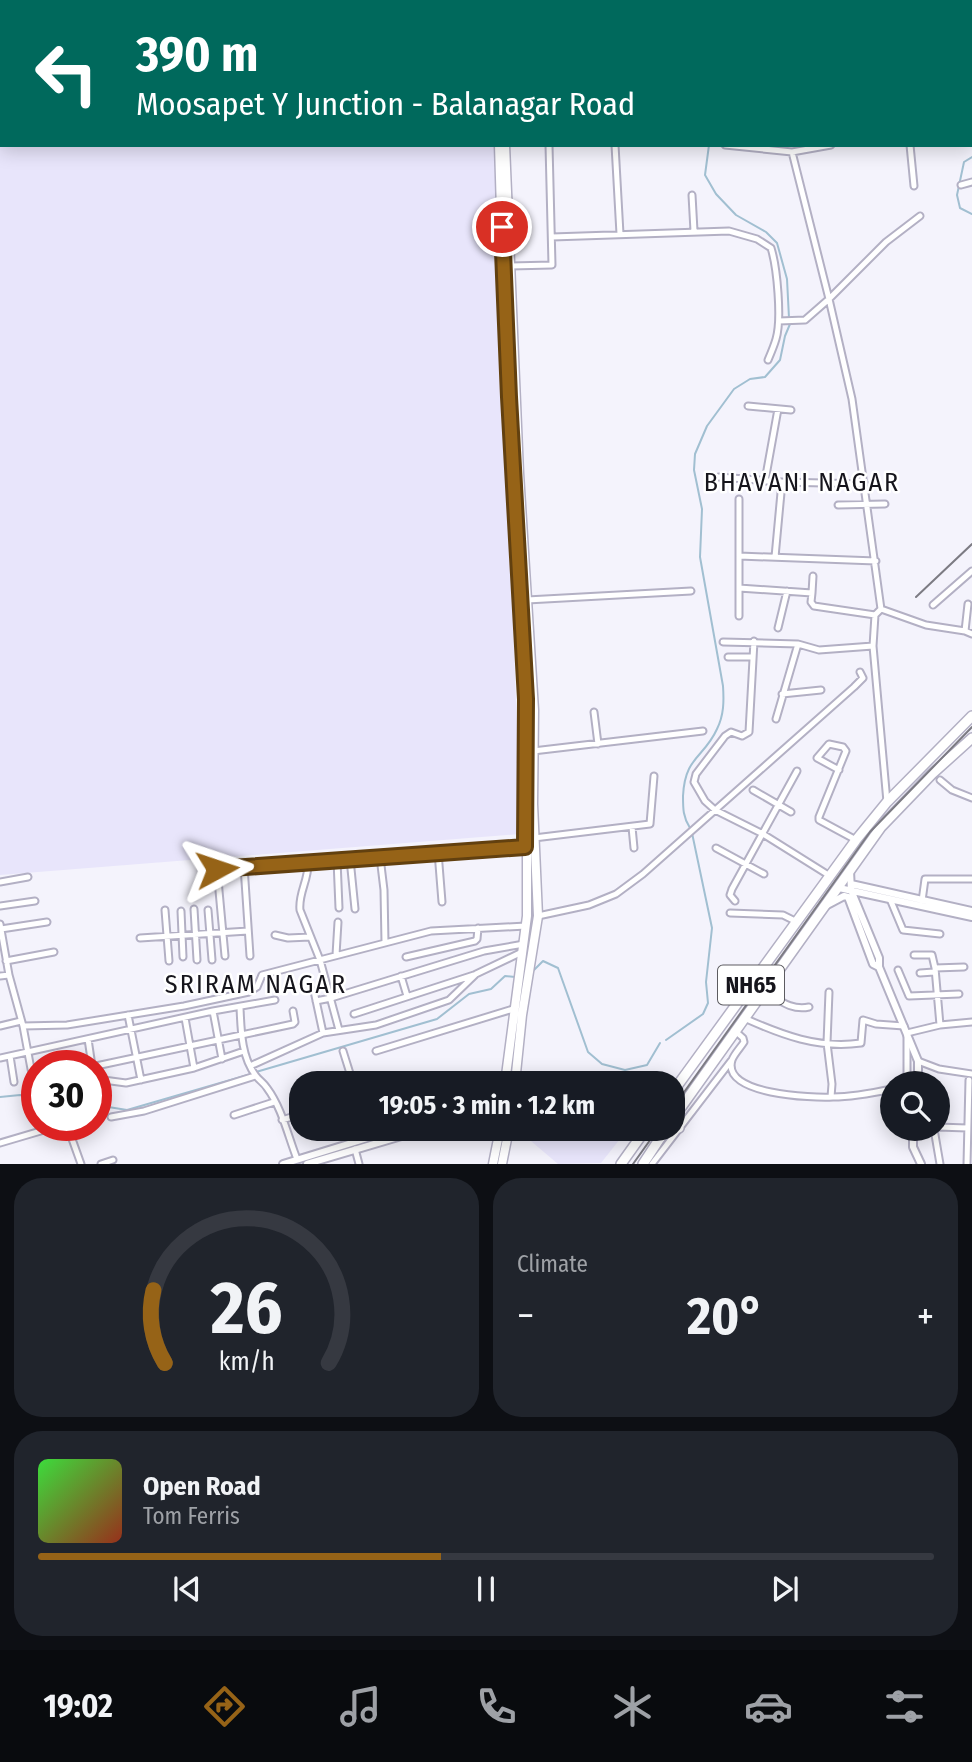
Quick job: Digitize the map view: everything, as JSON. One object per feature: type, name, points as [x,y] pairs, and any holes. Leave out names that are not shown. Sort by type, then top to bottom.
[{"type":"highway","name":"NH65","points":[[685,1075],[856,840],[887,802],[972,716]]},
{"type":"highway","name":"NH65","points":[[685,1107],[734,1030],[765,992],[888,819],[972,738]]},
{"type":"highway","points":[[796,924],[806,928],[812,926]]},
{"type":"highway","points":[[796,924],[803,939]]},
{"type":"highway","points":[[621,1164],[637,1141]]},
{"type":"highway","points":[[643,1164],[658,1141]]},
{"type":"main road","points":[[499,147],[509,397],[526,699],[525,847],[538,916],[532,956],[513,1009],[506,1071]]},
{"type":"main road","points":[[505,147],[534,710],[534,838],[522,951],[516,1071]]},
{"type":"main road","points":[[494,1164],[500,1141]]},
{"type":"main road","points":[[502,1164],[503,1141]]},
{"type":"street","points":[[510,266],[552,265],[550,147]]},
{"type":"street","points":[[615,147],[620,233]]},
{"type":"street","points":[[745,147],[792,152],[820,147]]},
{"type":"street","points":[[910,147],[914,186]]},
{"type":"street","points":[[792,152],[830,299],[852,399],[881,609]]},
{"type":"street","points":[[961,185],[972,182]]},
{"type":"street","points":[[692,195],[694,231]]},
{"type":"street","points":[[782,322],[797,322],[812,317],[886,242],[920,216]]},
{"type":"street","points":[[552,237],[729,231],[757,240],[771,248],[782,322],[768,360]]},
{"type":"street","points":[[748,406],[791,411]]},
{"type":"street","points":[[765,481],[778,409]]},
{"type":"street","points":[[719,477],[865,484]]},
{"type":"street","points":[[775,557],[782,482]]},
{"type":"street","points":[[739,499],[739,616]]},
{"type":"street","points":[[838,505],[885,504]]},
{"type":"street","points":[[739,556],[876,561]]},
{"type":"street","points":[[933,605],[972,571]]},
{"type":"street","points":[[813,576],[811,602],[814,606],[875,615]]},
{"type":"street","points":[[739,588],[812,593]]},
{"type":"street","points":[[527,600],[691,591]]},
{"type":"street","points":[[778,628],[787,591]]},
{"type":"street","points":[[965,631],[968,604]]},
{"type":"street","points":[[881,609],[875,615],[873,646],[887,802]]},
{"type":"street","points":[[881,609],[926,625],[972,634]]},
{"type":"street","points":[[754,641],[749,732],[743,736],[735,732],[728,733],[696,774],[694,782],[697,790],[715,810],[763,834],[830,876]]},
{"type":"street","points":[[723,642],[797,644],[819,650],[873,646]]},
{"type":"street","points":[[776,719],[797,644]]},
{"type":"street","points":[[728,657],[753,657]]},
{"type":"street","points":[[538,916],[589,905],[616,894],[643,874],[863,678],[860,672]]},
{"type":"street","points":[[782,694],[821,690]]},
{"type":"street","points":[[594,712],[598,744]]},
{"type":"street","points":[[533,751],[703,731]]},
{"type":"street","points":[[839,770],[817,758],[831,743],[846,748],[839,770],[819,820],[856,840]]},
{"type":"street","points":[[735,901],[730,895],[732,889],[797,771]]},
{"type":"street","points":[[534,838],[647,825],[652,820],[654,776]]},
{"type":"street","points":[[940,780],[952,790],[972,798]]},
{"type":"street","points":[[753,790],[790,811]]},
{"type":"street","points":[[632,827],[634,848]]},
{"type":"street","points":[[225,956],[217,869],[525,847]]},
{"type":"street","points":[[716,848],[764,874]]},
{"type":"street","points":[[438,852],[442,902]]},
{"type":"street","points":[[380,857],[385,943]]},
{"type":"street","points":[[350,859],[355,909]]},
{"type":"street","points":[[337,860],[340,908]]},
{"type":"street","points":[[309,862],[309,876],[299,904],[320,960],[340,1030]]},
{"type":"street","points":[[244,866],[250,956]]},
{"type":"street","points":[[850,870],[879,958],[879,967],[918,1061],[916,1071]]},
{"type":"street","points":[[0,882],[28,877]]},
{"type":"street","points":[[922,902],[925,879],[972,879]]},
{"type":"street","points":[[839,888],[855,888],[972,911]]},
{"type":"street","points":[[855,888],[890,899],[972,917]]},
{"type":"street","points":[[827,905],[844,896],[848,897],[873,964],[879,967]]},
{"type":"street","points":[[890,899],[903,930],[940,933]]},
{"type":"street","points":[[0,906],[35,901]]},
{"type":"street","points":[[194,909],[197,960]]},
{"type":"street","points":[[165,910],[169,961]]},
{"type":"street","points":[[208,910],[212,960]]},
{"type":"street","points":[[181,911],[183,957]]},
{"type":"street","points":[[730,913],[783,915],[796,924]]},
{"type":"street","points":[[28,1050],[1,930],[47,922]]},
{"type":"street","points":[[336,954],[338,922]]},
{"type":"street","points":[[0,1026],[22,1023],[67,1025],[128,1015],[248,992],[257,987],[262,975],[432,931],[526,926]]},
{"type":"street","points":[[406,957],[475,942],[478,928]]},
{"type":"street","points":[[140,938],[248,932]]},
{"type":"street","points":[[275,935],[288,938],[310,937]]},
{"type":"street","points":[[316,1001],[331,999],[484,951],[522,951]]},
{"type":"street","points":[[354,1014],[476,974],[522,951]]},
{"type":"street","points":[[6,961],[54,952]]},
{"type":"street","points":[[914,955],[932,955],[940,1025]]},
{"type":"street","points":[[920,973],[964,967]]},
{"type":"street","points":[[898,970],[909,996],[959,994]]},
{"type":"street","points":[[250,1066],[323,1033],[376,1025],[449,1000],[476,974]]},
{"type":"street","points":[[0,976],[9,975]]},
{"type":"street","points":[[401,976],[407,996]]},
{"type":"street","points":[[314,991],[323,1033]]},
{"type":"street","points":[[765,992],[782,1003],[802,1009],[809,1007]]},
{"type":"street","points":[[829,992],[827,1043],[831,1097]]},
{"type":"street","points":[[37,1050],[275,1000]]},
{"type":"street","points":[[240,1007],[244,1051],[255,1075],[267,1087],[297,1159]]},
{"type":"street","points":[[376,1051],[513,1009]]},
{"type":"street","points":[[213,1011],[222,1059]]},
{"type":"street","points":[[112,1062],[294,1023],[293,1011]]},
{"type":"street","points":[[128,1015],[141,1080]]},
{"type":"street","points":[[185,1018],[194,1068]]},
{"type":"street","points":[[744,1018],[800,1041],[827,1043],[861,1043],[863,1020],[905,1029],[972,1022]]},
{"type":"street","points":[[905,1029],[912,1071]]},
{"type":"street","points":[[685,1112],[732,1060],[744,1042],[734,1030]]},
{"type":"street","points":[[88,1039],[90,1050]]},
{"type":"street","points":[[112,1081],[126,1083],[194,1068],[244,1051]]},
{"type":"street","points":[[343,1051],[349,1071]]},
{"type":"street","points":[[0,1058],[21,1054]]},
{"type":"street","points":[[10,1056],[14,1082]]},
{"type":"street","points":[[732,1060],[734,1074],[744,1085],[758,1090],[797,1096],[831,1097],[880,1091]]},
{"type":"street","points":[[918,1061],[970,1076]]},
{"type":"street","points":[[112,1117],[144,1111],[255,1075]]},
{"type":"street","points":[[970,1076],[972,1087]]},
{"type":"street","points":[[967,1164],[970,1076]]},
{"type":"street","points":[[234,1115],[274,1102]]},
{"type":"street","points":[[282,1120],[289,1118]]},
{"type":"street","points":[[950,1128],[967,1128]]},
{"type":"street","points":[[0,1143],[21,1137]]},
{"type":"street","points":[[73,1141],[81,1164]]},
{"type":"street","points":[[283,1164],[356,1141]]},
{"type":"street","points":[[307,1164],[383,1141]]},
{"type":"street","points":[[652,1164],[665,1141]]},
{"type":"street","points":[[913,1141],[920,1164]]},
{"type":"street","points":[[937,1141],[940,1164]]},
{"type":"street","points":[[355,1149],[359,1164]]},
{"type":"street","points":[[101,1164],[113,1160]]},
{"type":"shaded area","points":[[0,147],[495,147],[521,834],[0,875]]},
{"type":"shaded area","points":[[531,1141],[618,1141],[601,1163],[558,1164]]},
{"type":"waterway","points":[[709,147],[705,175],[716,194],[736,215],[766,232],[777,243],[787,279],[789,318]]},
{"type":"waterway","points":[[972,157],[964,162],[957,195],[960,208],[972,214]]},
{"type":"waterway","points":[[690,828],[683,809],[687,773],[717,729],[723,697],[700,557],[702,509],[694,470],[695,454],[707,426],[734,389],[750,379],[765,377],[780,360],[790,324]]},
{"type":"waterway","points":[[666,1040],[703,1014],[708,1003],[706,982],[712,928],[692,833]]},
{"type":"waterway","points":[[532,972],[543,961],[558,968],[588,1052],[602,1064],[625,1070],[647,1065],[660,1043]]},
{"type":"waterway","points":[[256,1072],[437,1019],[469,994],[491,989],[505,976],[515,977]]},
{"type":"waterway","points":[[112,1108],[127,1110],[251,1074]]},
{"type":"waterway","points":[[0,1097],[21,1095]]},
{"type":"railway","points":[[916,597],[972,544]]},
{"type":"railway","points":[[685,1091],[870,832],[972,727]]},
{"type":"railway","points":[[633,1164],[649,1141]]},
{"type":"district","name":"BHAVANI NAGAR","points":[[802,482]]},
{"type":"district","name":"SRIRAM NAGAR","points":[[256,984]]},
{"type":"route","points":[[217,869],[525,847],[526,699],[502,227]]}]
